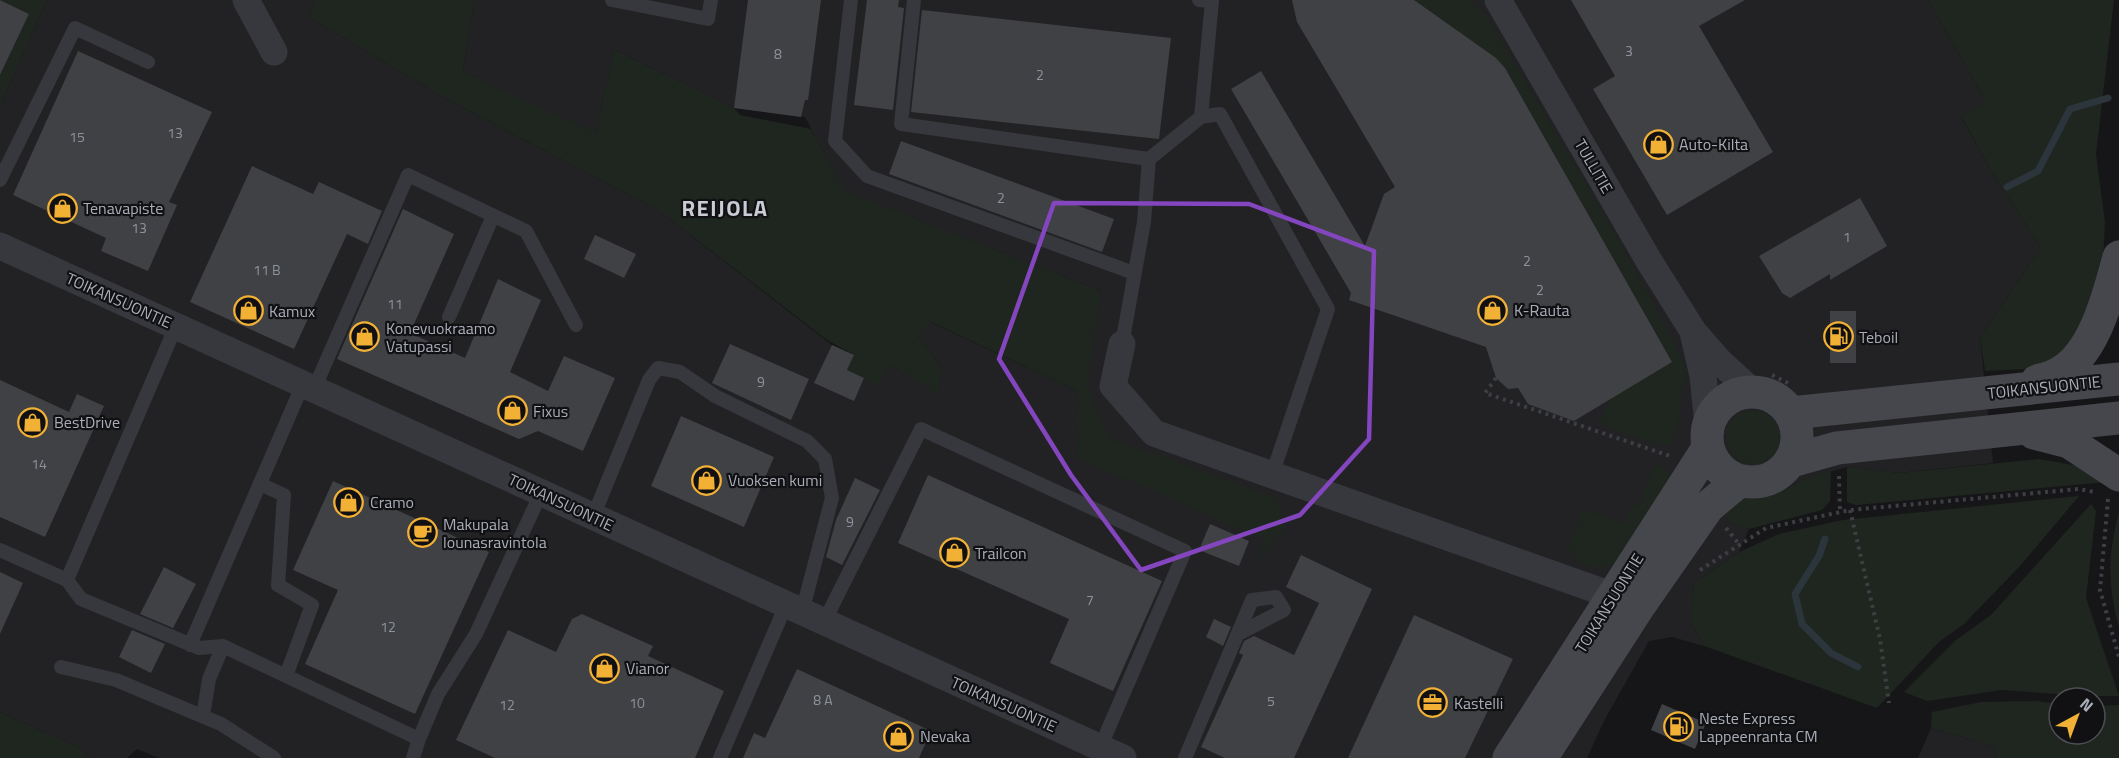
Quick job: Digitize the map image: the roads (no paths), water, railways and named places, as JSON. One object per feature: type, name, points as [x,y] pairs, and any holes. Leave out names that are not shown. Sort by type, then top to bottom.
[{"type":"main road","points":[[2014,390],[2060,373],[2074,362],[2091,336],[2107,303],[2119,257]]},
{"type":"main road","name":"TOIKANSUONTIE","points":[[1791,413],[2119,379]]},
{"type":"main road","points":[[1752,391],[1767,394],[1781,402],[1791,413],[1797,437],[1791,461],[1781,472],[1768,479],[1754,482],[1739,481],[1719,468],[1708,437],[1714,411],[1724,400],[1752,391]]},
{"type":"main road","points":[[1791,461],[1837,448],[2119,418]]},
{"type":"main road","points":[[2014,429],[2069,442],[2109,485]]},
{"type":"main road","name":"TOIKANSUONTIE","points":[[1509,758],[1614,596],[1686,479],[1708,437]]},
{"type":"main road","name":"TOIKANSUONTIE","points":[[1540,758],[1639,606],[1708,507],[1739,481]]},
{"type":"street","points":[[246,0],[274,52]]},
{"type":"street","name":"TULLITIE","points":[[1498,0],[1649,261],[1693,331],[1720,362],[1752,391]]},
{"type":"street","name":"TOIKANSUONTIE","points":[[0,246],[1112,753]]},
{"type":"street","name":"TULLITIE","points":[[1693,331],[1703,376],[1708,437]]},
{"type":"street","points":[[1122,344],[1113,386],[1154,433],[1614,596]]},
{"type":"lane","points":[[612,0],[708,20],[711,0]]},
{"type":"lane","points":[[851,0],[835,141],[867,176],[1134,273]]},
{"type":"lane","points":[[914,0],[901,124],[1149,159]]},
{"type":"lane","points":[[1199,0],[1212,1],[1201,117]]},
{"type":"lane","points":[[0,180],[75,28],[148,62]]},
{"type":"lane","points":[[1122,344],[1144,222],[1149,159],[1201,117],[1220,114],[1328,309],[1272,475]]},
{"type":"lane","points":[[190,645],[260,483],[408,175],[526,231],[576,325]]},
{"type":"lane","points":[[449,317],[493,216]]},
{"type":"lane","points":[[67,580],[176,326]]},
{"type":"lane","points":[[593,517],[649,380],[658,368],[680,372],[715,396],[807,441],[825,459],[832,498],[804,613]]},
{"type":"lane","points":[[720,758],[804,613],[921,429],[1185,551],[1112,753]]},
{"type":"lane","points":[[260,483],[284,495],[278,585],[312,605],[286,676]]},
{"type":"lane","points":[[413,758],[438,694],[476,634],[541,493]]},
{"type":"lane","points":[[0,550],[67,580],[81,599],[199,648],[223,646],[419,739]]},
{"type":"lane","points":[[1185,758],[1238,634]]},
{"type":"lane","points":[[203,716],[209,679],[223,646]]},
{"type":"lane","points":[[61,667],[116,680],[203,716],[221,724],[274,758]]},
{"type":"waterway","points":[[2007,187],[2038,171],[2070,109],[2108,98]]},
{"type":"waterway","points":[[1825,539],[1819,556],[1795,594],[1802,624],[1831,653],[1858,667]]},
{"type":"place","name":"Auto-Kilta","points":[[1658,144]]},
{"type":"place","name":"Tenavapiste","points":[[62,208]]},
{"type":"place","name":"K-Rauta","points":[[1493,310]]},
{"type":"place","name":"Kamux","points":[[248,311]]},
{"type":"place","name":"Konevuokraamo Vatupassi","points":[[365,337]]},
{"type":"place","name":"Teboil","points":[[1838,337]]},
{"type":"place","name":"Fixus","points":[[512,411]]},
{"type":"place","name":"BestDrive","points":[[33,422]]},
{"type":"place","name":"Vuoksen kumi","points":[[707,480]]},
{"type":"place","name":"Cramo","points":[[349,502]]},
{"type":"place","name":"Makupala lounasravintola","points":[[422,533]]},
{"type":"place","name":"Trailcon","points":[[954,553]]},
{"type":"place","name":"Vianor","points":[[605,668]]},
{"type":"place","name":"Kastelli","points":[[1433,703]]},
{"type":"place","name":"Neste Express Lappeenranta CM","points":[[1678,727]]},
{"type":"place","name":"Nevaka","points":[[899,736]]},
{"type":"district","name":"REIJOLA","points":[[725,208]]}]
